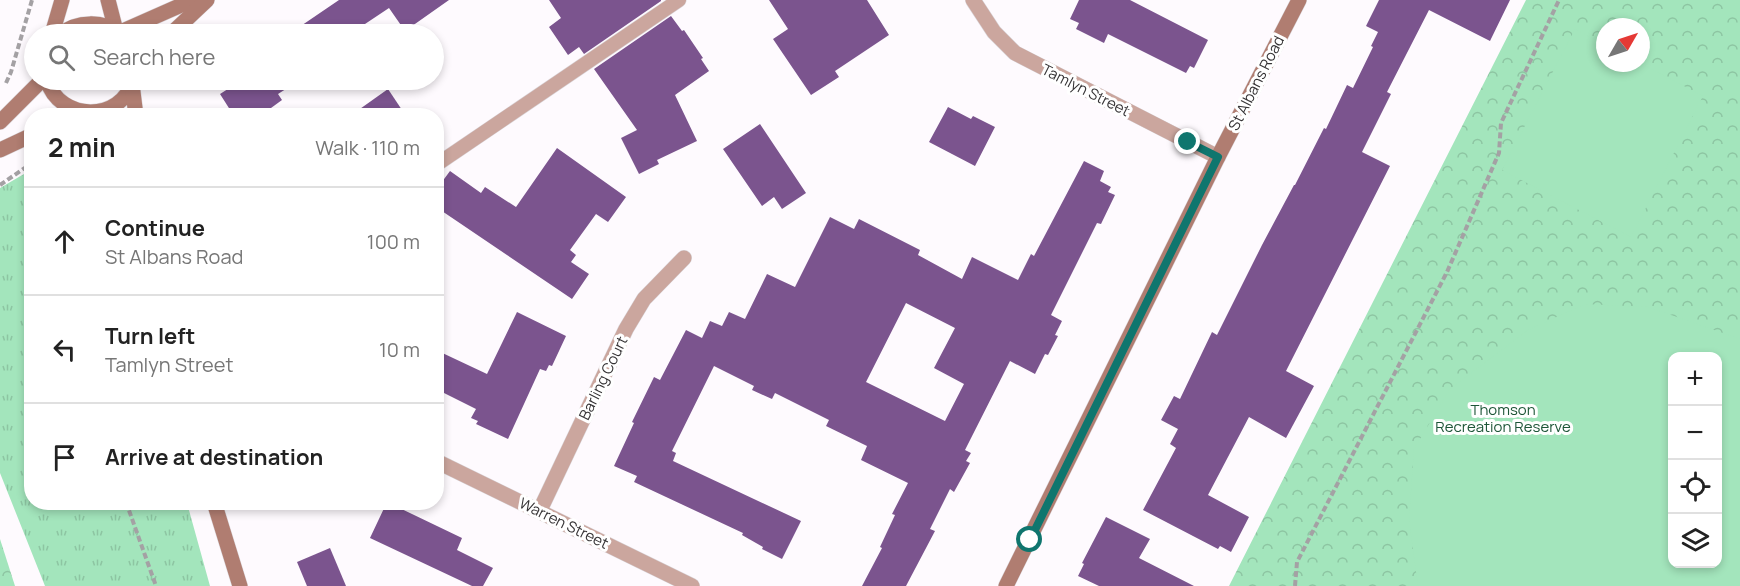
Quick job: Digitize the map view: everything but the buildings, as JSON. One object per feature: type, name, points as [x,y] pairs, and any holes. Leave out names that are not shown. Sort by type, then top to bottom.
[{"type":"street","points":[[55,24],[62,0]]},
{"type":"street","points":[[108,0],[115,24]]},
{"type":"street","points":[[138,24],[193,0]]},
{"type":"street","points":[[182,24],[207,0]]},
{"type":"street","name":"Tamlyn Street","points":[[973,0],[994,32],[1015,53],[1040,68],[1218,157]]},
{"type":"street","name":"St Albans Road","points":[[1006,586],[1218,157],[1299,0]]},
{"type":"street","points":[[0,122],[32,90]]},
{"type":"street","points":[[53,90],[69,108]]},
{"type":"street","points":[[109,108],[125,96],[128,90]]},
{"type":"street","points":[[134,90],[135,108]]},
{"type":"street","points":[[0,150],[24,139]]},
{"type":"street","name":"Barling Court","points":[[540,510],[626,328],[644,299],[684,258]]},
{"type":"street","name":"Warren Street","points":[[444,465],[692,586]]},
{"type":"street","points":[[216,510],[240,586]]},
{"type":"lane","points":[[444,160],[680,0]]},
{"type":"path","points":[[25,24],[32,0]]},
{"type":"path","points":[[1295,586],[1297,562],[1447,272],[1499,153],[1501,123],[1559,0]]},
{"type":"path","points":[[4,87],[11,72],[24,27]]},
{"type":"path","points":[[0,185],[24,169]]},
{"type":"path","points":[[129,510],[156,586]]},
{"type":"green space","name":"Thomson Recreation Reserve","points":[[1526,0],[1740,0],[1740,586],[1229,586]]},
{"type":"green space","points":[[1575,29],[1596,40],[1596,72],[1650,72],[1650,68],[1703,96],[1631,237],[1502,170]]},
{"type":"green space","points":[[24,174],[24,510],[189,510],[210,586],[45,586],[0,473],[0,188]]},
{"type":"green space","points":[[1585,304],[1648,307],[1740,339],[1740,586],[1418,586],[1409,520],[1414,449],[1450,389],[1528,330]]},
{"type":"green space","points":[[0,539],[15,586],[0,586]]},
{"type":"route","points":[[1030,540],[1218,157],[1188,142]]}]
